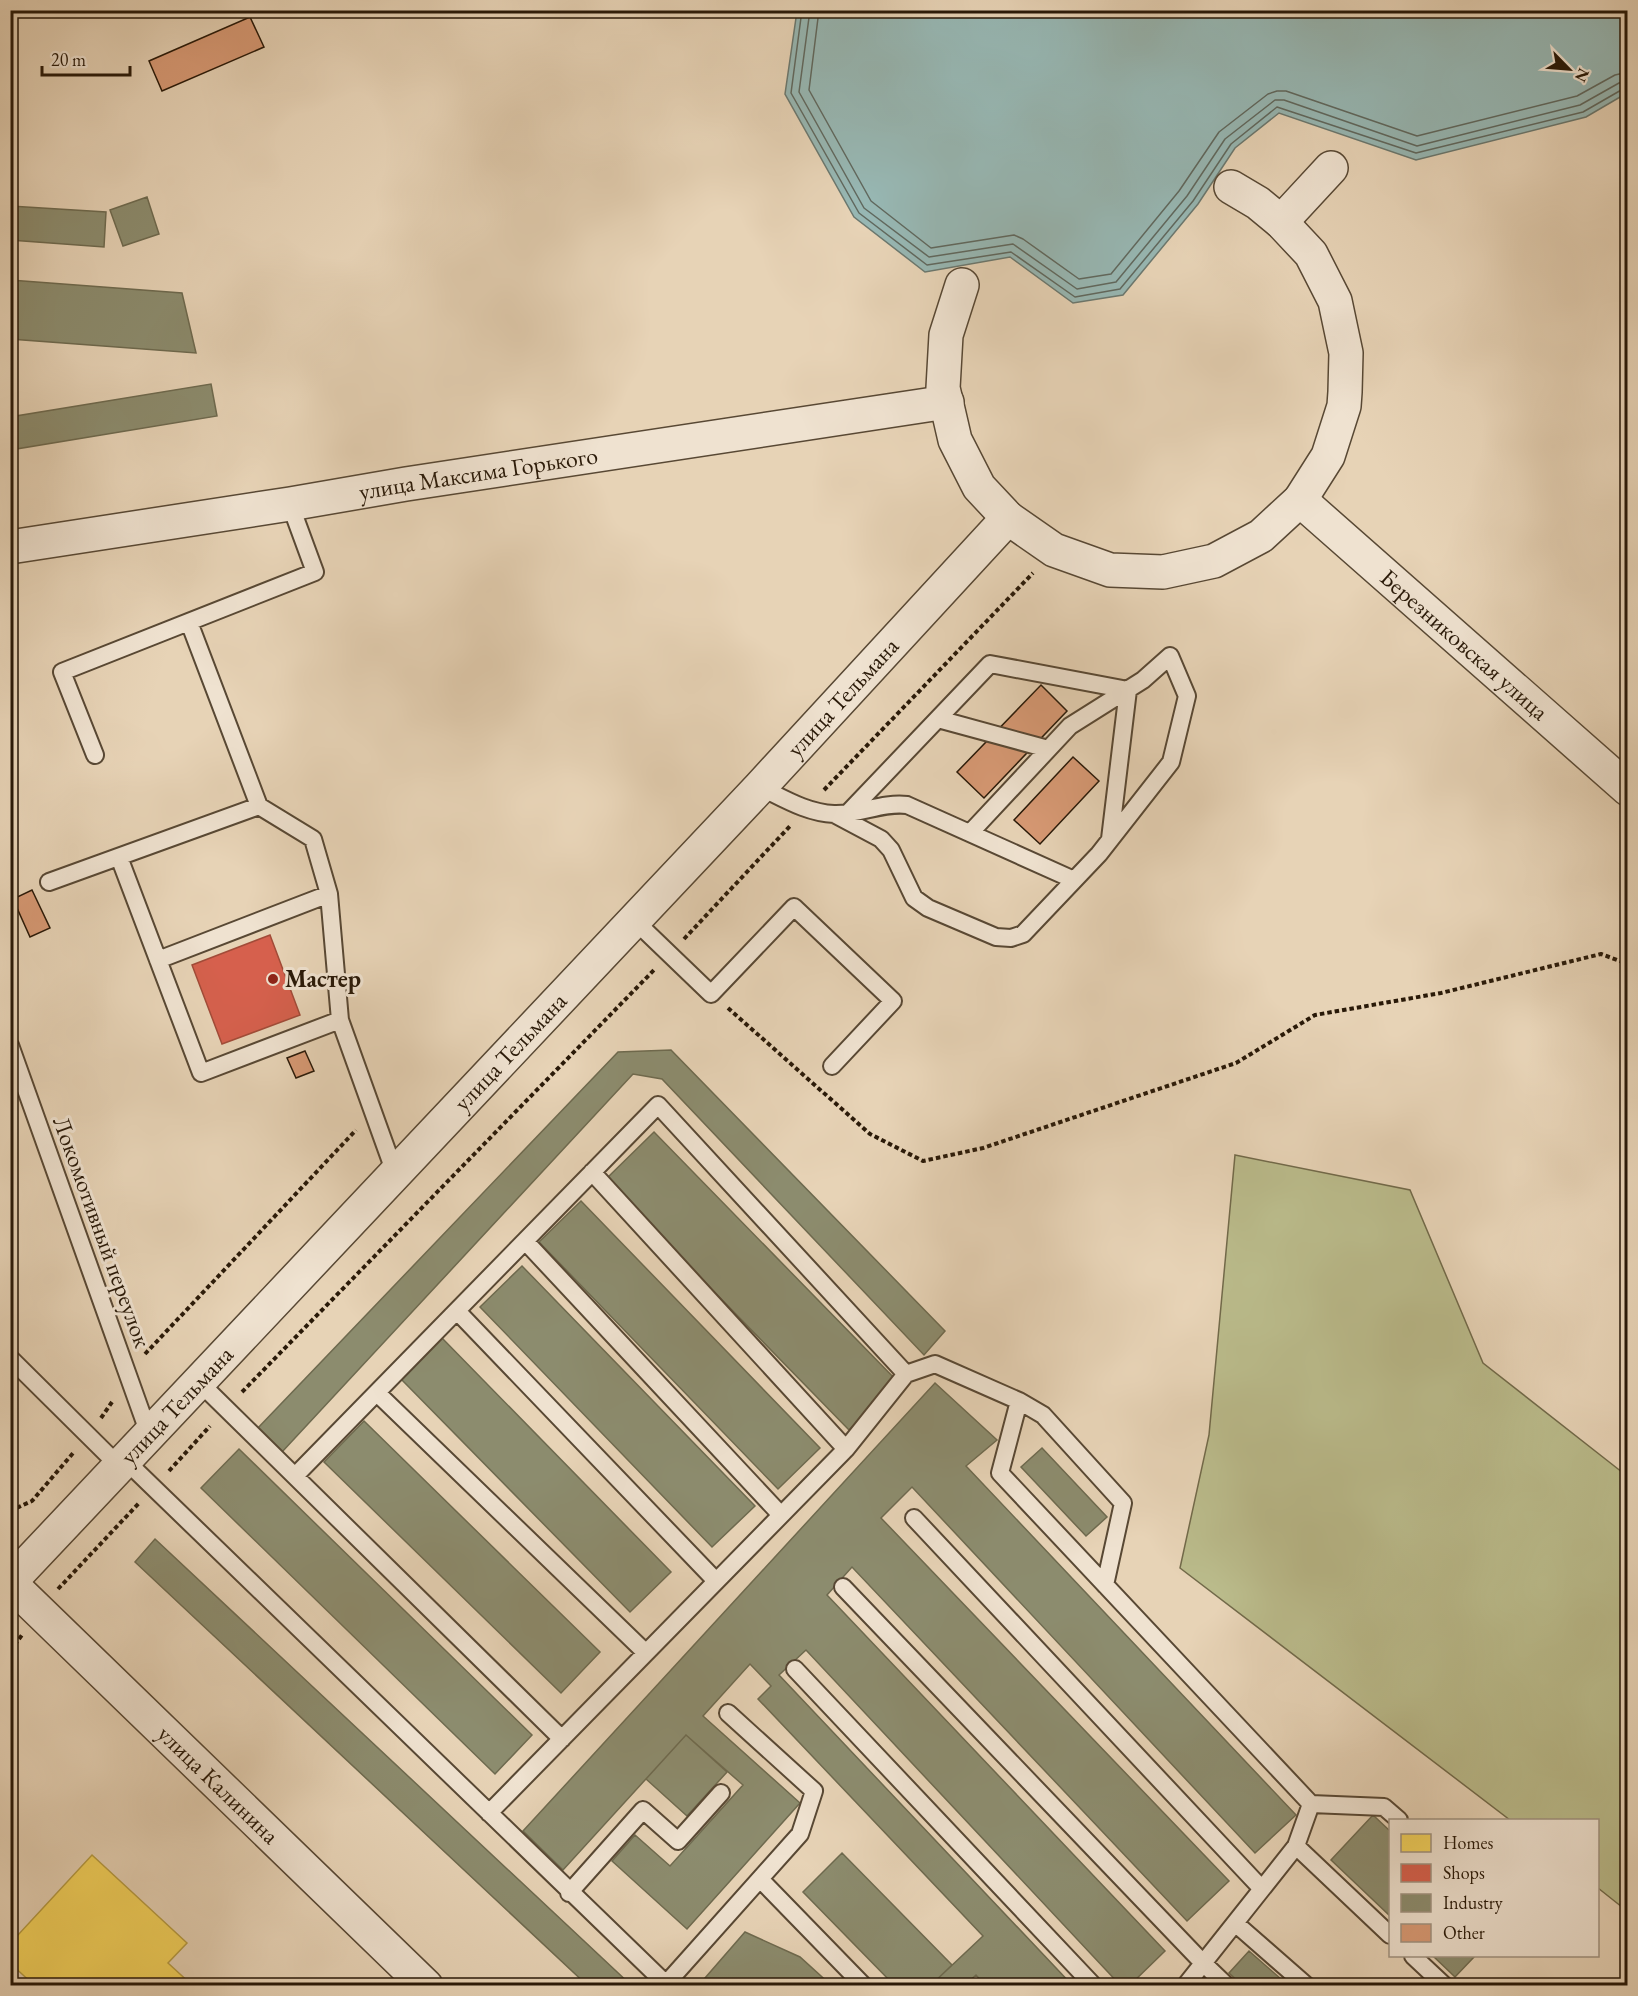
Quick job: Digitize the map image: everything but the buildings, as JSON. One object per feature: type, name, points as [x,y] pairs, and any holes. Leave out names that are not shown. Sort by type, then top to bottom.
[{"type":"street","points":[[1281,222],[1330,168]]},
{"type":"street","points":[[962,285],[946,336],[943,388],[955,440],[980,487],[1008,518],[1054,550],[1110,570],[1162,572],[1214,561],[1261,536],[1300,501],[1328,456],[1344,406],[1346,353],[1335,301],[1311,254],[1281,222],[1258,203],[1230,187]]},
{"type":"street","name":"улица Максима Горького","points":[[10,547],[290,504],[406,483],[947,402]]},
{"type":"street","name":"Березниковская улица","points":[[1300,501],[1628,789]]},
{"type":"street","name":"улица Тельмана","points":[[13,1574],[199,1382],[633,919],[760,787],[1008,518]]},
{"type":"street","name":"улица Калинина","points":[[13,1574],[38,1610],[426,1986]]},
{"type":"lane","points":[[95,755],[62,672],[315,572],[290,504]]},
{"type":"lane","points":[[189,622],[259,806],[313,839],[329,894],[340,1020],[395,1173]]},
{"type":"lane","points":[[841,814],[881,839],[891,850],[914,898],[928,909],[996,937],[1011,939],[1023,934],[1110,840],[1171,762],[1187,696],[1170,656],[1143,680],[1070,726],[970,833]]},
{"type":"lane","points":[[841,814],[938,719],[990,664],[1128,690]]},
{"type":"lane","points":[[1110,840],[1128,690]]},
{"type":"lane","points":[[938,719],[1048,749]]},
{"type":"lane","points":[[760,787],[805,809],[841,814],[893,803],[907,805],[1074,880]]},
{"type":"lane","points":[[49,882],[259,806]]},
{"type":"lane","points":[[119,857],[201,1073],[340,1020]]},
{"type":"lane","points":[[158,960],[329,894]]},
{"type":"lane","points":[[633,919],[711,994],[794,907],[893,1001],[832,1066]]},
{"type":"lane","name":"Локомотивный переулок","points":[[10,1045],[149,1434]]},
{"type":"lane","points":[[295,1476],[658,1105],[906,1374]]},
{"type":"lane","points":[[592,1173],[846,1449]]},
{"type":"lane","points":[[525,1241],[781,1515]]},
{"type":"lane","points":[[457,1311],[716,1581]]},
{"type":"lane","points":[[10,1358],[88,1435],[153,1488],[569,1893],[666,1984],[800,1834],[814,1791],[728,1713]]},
{"type":"lane","points":[[489,1813],[846,1449],[906,1374],[935,1364],[1043,1414],[1123,1503],[1105,1585]]},
{"type":"lane","points":[[199,1382],[562,1740]]},
{"type":"lane","points":[[377,1393],[646,1653]]},
{"type":"lane","points":[[1019,1401],[1000,1473],[1311,1804],[1384,1807],[1397,1819]]},
{"type":"lane","points":[[914,1518],[1262,1889]]},
{"type":"lane","points":[[843,1587],[1227,1986]]},
{"type":"lane","points":[[795,1669],[1094,1986]]},
{"type":"lane","points":[[569,1893],[643,1810],[678,1841],[721,1793]]},
{"type":"lane","points":[[1185,1986],[1296,1846],[1311,1804]]},
{"type":"lane","points":[[1296,1846],[1389,1934]]},
{"type":"lane","points":[[760,1879],[864,1986]]},
{"type":"lane","points":[[1235,1923],[1307,1986]]},
{"type":"lane","points":[[1414,1957],[1445,1986]]},
{"type":"path","points":[[10,1651],[38,1610],[226,1408],[669,954],[1054,550]]},
{"type":"path","points":[[711,994],[870,1134],[923,1161],[982,1148],[1236,1063],[1315,1015],[1440,993],[1601,954],[1628,964]]},
{"type":"path","points":[[10,1511],[32,1501],[88,1435],[150,1346],[373,1112]]},
{"type":"green space","points":[[1235,1155],[1410,1190],[1483,1363],[1627,1476],[1627,1911],[1599,1889],[1599,1819],[1509,1819],[1180,1568],[1209,1435]]},
{"type":"water","points":[[797,11],[1627,11],[1627,93],[1586,117],[1416,160],[1279,113],[1235,148],[1198,204],[1123,295],[1073,303],[1010,257],[925,272],[854,217],[785,94]]},
{"type":"place","name":"Мастер","points":[[273,979]]}]
